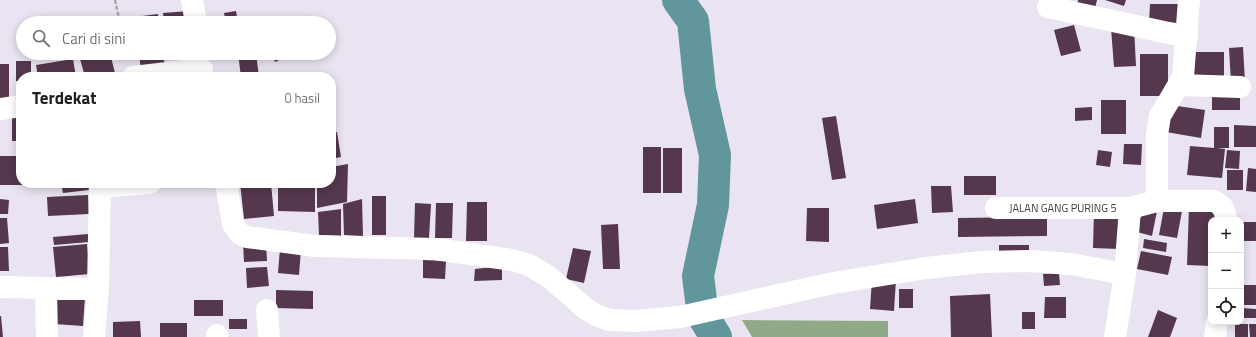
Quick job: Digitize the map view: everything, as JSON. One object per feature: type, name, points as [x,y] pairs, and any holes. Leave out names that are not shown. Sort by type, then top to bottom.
[{"type":"street","points":[[192,0],[195,16]]},
{"type":"street","points":[[1157,201],[1157,135],[1160,116],[1179,85],[1184,70],[1189,0]]},
{"type":"street","points":[[1048,7],[1187,37]]},
{"type":"street","points":[[164,72],[202,66]]},
{"type":"street","points":[[1179,85],[1240,87]]},
{"type":"street","points":[[0,109],[16,107]]},
{"type":"street","points":[[94,337],[98,289],[100,188]]},
{"type":"street","points":[[227,188],[233,224],[238,233],[247,238],[315,246],[435,249],[512,260],[529,265],[549,277],[586,309],[610,320],[636,321],[680,317],[833,283],[926,268],[981,262],[1036,261],[1070,264],[1125,274]]},
{"type":"street","name":"JALAN GANG PURING 5","points":[[996,208],[1130,208],[1157,201],[1214,201],[1224,212]]},
{"type":"street","points":[[1115,337],[1125,274],[1130,208]]},
{"type":"street","points":[[0,287],[98,289]]},
{"type":"street","points":[[46,288],[47,337]]},
{"type":"street","points":[[267,310],[269,337]]},
{"type":"street","points":[[1215,337],[1217,325]]},
{"type":"path","points":[[115,0],[118,16]]},
{"type":"green space","points":[[742,320],[888,321],[888,337],[752,337]]},
{"type":"building","points":[[1078,0],[1097,0],[1094,12],[1077,8]]},
{"type":"building","points":[[1105,0],[1126,0],[1124,6]]},
{"type":"building","points":[[1150,4],[1181,4],[1181,23],[1149,22]]},
{"type":"building","points":[[189,11],[189,16],[163,16],[163,13]]},
{"type":"building","points":[[236,11],[237,16],[225,16],[224,13]]},
{"type":"building","points":[[158,14],[158,16],[142,16]]},
{"type":"building","points":[[1074,25],[1081,51],[1061,56],[1054,30]]},
{"type":"building","points":[[1134,27],[1136,66],[1114,67],[1111,28]]},
{"type":"building","points":[[1243,47],[1245,82],[1231,83],[1229,48]]},
{"type":"building","points":[[1189,52],[1224,52],[1224,77],[1189,77]]},
{"type":"building","points":[[1140,54],[1168,54],[1168,96],[1140,96]]},
{"type":"building","points":[[73,60],[75,72],[37,72],[36,65]]},
{"type":"building","points":[[80,60],[112,60],[115,72],[84,72]]},
{"type":"building","points":[[140,60],[164,60],[165,68],[141,71]]},
{"type":"building","points":[[239,60],[257,60],[258,72],[240,72]]},
{"type":"building","points":[[16,61],[31,61],[31,72],[16,72]]},
{"type":"building","points":[[0,64],[9,64],[9,103],[0,103]]},
{"type":"building","points":[[1212,94],[1240,94],[1240,110],[1212,110]]},
{"type":"building","points":[[1101,100],[1126,100],[1126,134],[1101,134]]},
{"type":"building","points":[[1170,105],[1205,110],[1201,138],[1166,132]]},
{"type":"building","points":[[1092,107],[1092,120],[1075,121],[1075,108]]},
{"type":"building","points":[[12,115],[16,115],[16,141],[12,141]]},
{"type":"building","points":[[836,116],[846,178],[832,180],[822,118]]},
{"type":"building","points":[[1234,125],[1256,126],[1256,147],[1234,147]]},
{"type":"building","points":[[1214,127],[1229,127],[1229,148],[1217,148],[1225,149],[1222,178],[1187,175],[1190,146],[1214,148]]},
{"type":"building","points":[[336,132],[341,157],[336,158]]},
{"type":"building","points":[[1124,144],[1142,144],[1141,165],[1123,164]]},
{"type":"building","points":[[643,147],[661,147],[661,193],[643,193]]},
{"type":"building","points":[[663,148],[682,148],[682,193],[663,193]]},
{"type":"building","points":[[1098,150],[1112,152],[1110,167],[1096,165]]},
{"type":"building","points":[[1227,150],[1240,151],[1239,169],[1225,168]]},
{"type":"building","points":[[0,156],[16,156],[16,185],[0,185]]},
{"type":"building","points":[[348,164],[347,202],[317,208],[317,188],[336,188],[336,166]]},
{"type":"building","points":[[1248,168],[1256,169],[1256,192],[1246,191]]},
{"type":"building","points":[[1227,170],[1243,170],[1243,190],[1227,190]]},
{"type":"building","points":[[964,176],[996,176],[996,195],[964,195]]},
{"type":"building","points":[[931,186],[951,186],[953,212],[932,213]]},
{"type":"building","points":[[62,188],[89,188],[89,190],[63,193]]},
{"type":"building","points":[[241,188],[271,188],[274,216],[244,219]]},
{"type":"building","points":[[278,188],[315,188],[315,212],[278,211]]},
{"type":"building","points":[[88,195],[89,214],[48,216],[47,197]]},
{"type":"building","points":[[372,196],[386,196],[386,235],[372,235]]},
{"type":"building","points":[[0,199],[9,200],[8,214],[0,214]]},
{"type":"building","points":[[362,199],[363,236],[344,235],[343,204]]},
{"type":"building","points":[[915,199],[918,223],[877,229],[874,205]]},
{"type":"building","points":[[467,202],[487,202],[487,241],[466,241]]},
{"type":"building","points":[[415,203],[431,204],[429,238],[414,238]]},
{"type":"building","points":[[436,203],[453,203],[452,238],[435,238]]},
{"type":"building","points":[[1189,207],[1219,208],[1218,217],[1208,217],[1208,266],[1187,265]]},
{"type":"building","points":[[807,208],[829,208],[829,242],[806,241]]},
{"type":"building","points":[[1143,208],[1157,211],[1152,236],[1137,232]]},
{"type":"building","points":[[1164,208],[1182,211],[1177,238],[1159,235]]},
{"type":"building","points":[[341,209],[341,236],[319,235],[318,212]]},
{"type":"building","points":[[1094,210],[1120,210],[1119,249],[1093,248]]},
{"type":"building","points":[[1047,217],[1047,236],[958,237],[958,218]]},
{"type":"building","points":[[0,218],[7,218],[9,243],[0,244]]},
{"type":"building","points":[[1244,222],[1256,222],[1256,241],[1244,241]]},
{"type":"building","points":[[618,224],[620,269],[603,269],[601,225]]},
{"type":"building","points":[[88,234],[89,242],[54,245],[53,237]]},
{"type":"building","points":[[1144,239],[1167,243],[1166,252],[1143,248]]},
{"type":"building","points":[[266,242],[267,261],[244,262],[243,243]]},
{"type":"building","points":[[87,244],[90,274],[56,277],[53,247]]},
{"type":"building","points":[[999,245],[1029,245],[1029,257],[999,257]]},
{"type":"building","points":[[0,247],[8,247],[9,271],[0,271]]},
{"type":"building","points":[[280,248],[301,250],[299,275],[278,273]]},
{"type":"building","points":[[573,248],[591,251],[584,283],[566,279]]},
{"type":"building","points":[[1141,251],[1172,257],[1168,275],[1137,269]]},
{"type":"building","points":[[423,260],[446,261],[445,279],[423,278]]},
{"type":"building","points":[[502,266],[502,280],[474,281],[475,269]]},
{"type":"building","points":[[267,267],[269,286],[247,288],[246,268]]},
{"type":"building","points":[[1059,273],[1060,285],[1044,286],[1043,274]]},
{"type":"building","points":[[872,279],[896,280],[894,311],[870,309]]},
{"type":"building","points":[[1244,285],[1256,285],[1256,305],[1244,305]]},
{"type":"building","points":[[899,289],[913,289],[913,308],[899,308]]},
{"type":"building","points":[[276,290],[313,291],[313,309],[276,308]]},
{"type":"building","points":[[990,294],[992,337],[951,337],[950,296]]},
{"type":"building","points":[[56,295],[85,297],[83,326],[54,324]]},
{"type":"building","points":[[1045,297],[1066,297],[1066,318],[1044,318]]},
{"type":"building","points":[[194,300],[223,300],[223,316],[194,316]]},
{"type":"building","points":[[1244,308],[1256,309],[1256,318],[1244,318]]},
{"type":"building","points":[[1158,310],[1177,318],[1170,337],[1148,337]]},
{"type":"building","points":[[1022,312],[1035,312],[1035,329],[1022,329]]},
{"type":"building","points":[[1,316],[3,337],[0,337]]},
{"type":"building","points":[[229,319],[247,319],[247,329],[229,329]]},
{"type":"building","points":[[140,321],[141,337],[113,337],[113,322]]},
{"type":"building","points":[[160,323],[187,323],[187,337],[160,337]]},
{"type":"building","points":[[1248,324],[1248,337],[1235,337],[1235,325]]},
{"type":"building","points":[[1249,324],[1256,324],[1256,337],[1250,337]]},
{"type":"waterway","points":[[678,0],[693,21],[700,89],[715,155],[713,205],[698,276],[703,316],[716,337]]}]
